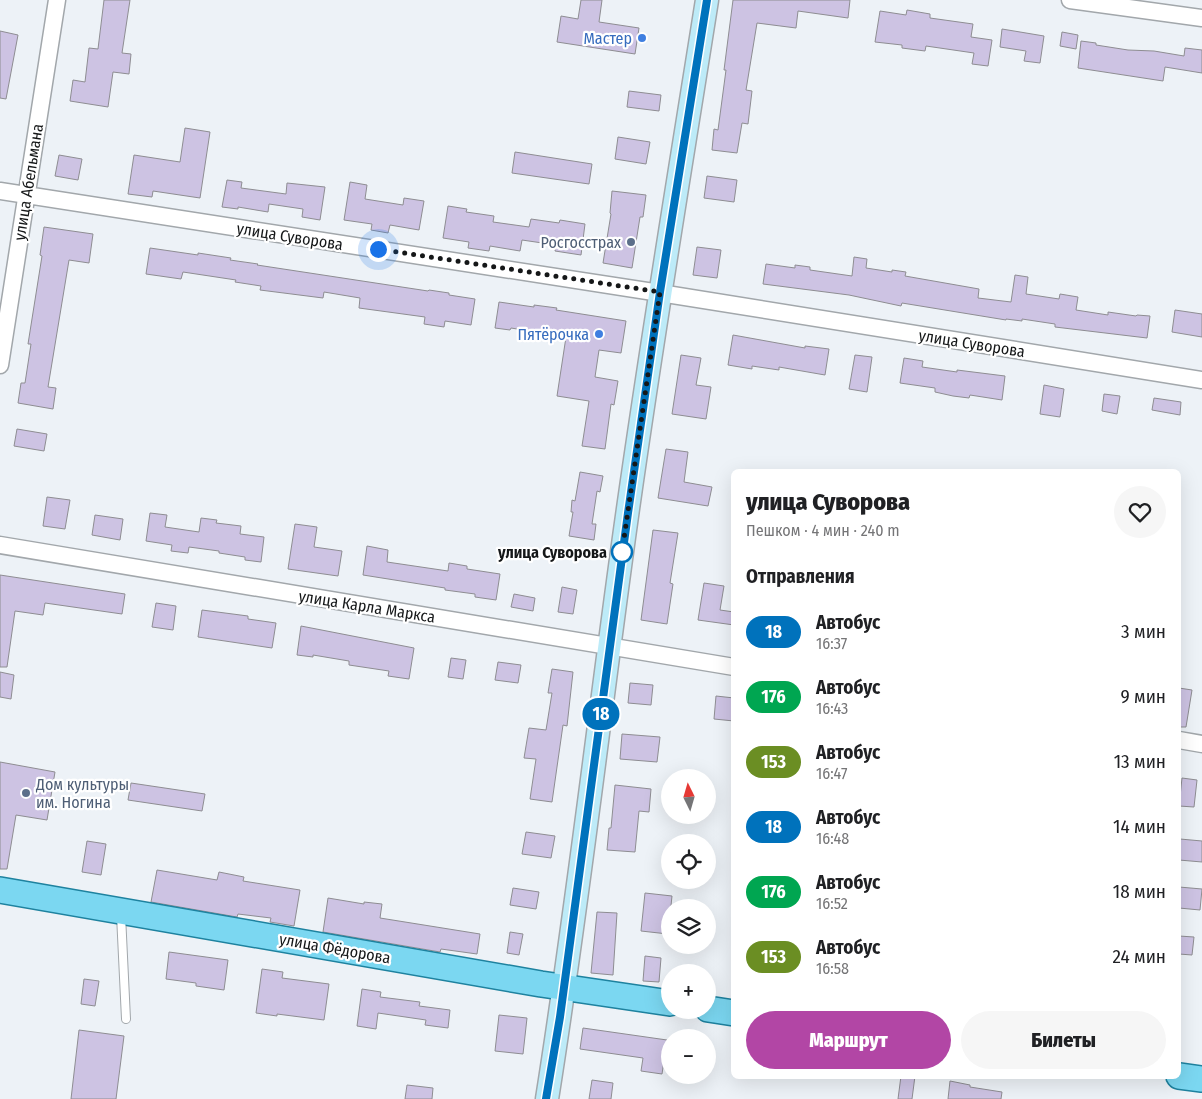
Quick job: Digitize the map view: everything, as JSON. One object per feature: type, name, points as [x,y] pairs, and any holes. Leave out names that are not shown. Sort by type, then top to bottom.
[{"type":"main road","points":[[546,1099],[564,988],[623,542],[660,292],[707,0]]},
{"type":"main road","name":"улица Фёдорова","points":[[0,890],[564,988],[661,1002]]},
{"type":"main road","points":[[716,1010],[731,1013]]},
{"type":"main road","points":[[1181,1076],[1202,1079]]},
{"type":"street","name":"улица Абельмана","points":[[0,365],[57,0]]},
{"type":"street","points":[[1070,0],[1202,18]]},
{"type":"street","name":"улица Суворова","points":[[0,191],[660,292],[1202,380]]},
{"type":"street","name":"улица Карла Маркса","points":[[0,545],[731,666]]},
{"type":"street","points":[[1181,740],[1202,744]]},
{"type":"lane","points":[[121,911],[126,1019]]},
{"type":"building","points":[[104,0],[130,0],[122,53],[131,54],[129,74],[113,72],[108,107],[70,101],[73,80],[85,82],[89,48],[98,49]]},
{"type":"building","points":[[581,0],[602,0],[599,22],[639,28],[635,54],[557,42],[561,16],[578,19]]},
{"type":"building","points":[[733,0],[850,0],[848,18],[798,11],[796,28],[757,23],[746,90],[752,91],[748,124],[742,123],[737,153],[712,150],[714,129],[718,130]]},
{"type":"building","points":[[907,10],[930,14],[930,18],[973,24],[971,37],[992,40],[988,66],[972,64],[974,53],[926,46],[925,51],[902,48],[902,45],[875,42],[880,11],[906,15]]},
{"type":"building","points":[[1002,29],[1044,36],[1040,63],[1024,61],[1026,51],[1000,47]]},
{"type":"building","points":[[0,31],[18,35],[6,99],[0,98]]},
{"type":"building","points":[[1062,32],[1078,35],[1076,49],[1060,46]]},
{"type":"building","points":[[1081,41],[1128,50],[1154,51],[1184,56],[1185,48],[1202,50],[1202,73],[1165,67],[1163,81],[1078,68]]},
{"type":"building","points":[[629,91],[661,95],[659,111],[627,107]]},
{"type":"building","points":[[185,128],[210,132],[200,198],[153,191],[152,197],[128,194],[134,155],[180,162]]},
{"type":"building","points":[[618,137],[650,142],[646,164],[615,159]]},
{"type":"building","points":[[515,152],[592,164],[589,184],[512,173]]},
{"type":"building","points":[[59,155],[82,159],[78,180],[55,176]]},
{"type":"building","points":[[707,176],[737,180],[734,202],[704,198]]},
{"type":"building","points":[[227,180],[242,182],[241,188],[286,194],[287,183],[325,187],[320,220],[302,217],[303,209],[269,204],[268,212],[238,207],[238,209],[222,207]]},
{"type":"building","points":[[350,182],[367,185],[365,199],[403,205],[404,198],[424,201],[419,230],[390,225],[388,233],[371,230],[372,224],[344,220]]},
{"type":"building","points":[[612,191],[646,195],[643,217],[640,217],[632,268],[603,263],[611,214]]},
{"type":"building","points":[[448,206],[467,209],[466,212],[494,216],[493,222],[529,227],[531,219],[559,223],[560,220],[585,224],[581,255],[555,251],[556,245],[522,240],[520,251],[490,246],[489,251],[468,248],[469,242],[443,238]]},
{"type":"building","points":[[44,227],[93,234],[89,263],[69,260],[48,387],[56,388],[53,409],[18,403],[21,383],[25,383],[31,344],[28,344],[42,256],[40,255]]},
{"type":"building","points":[[697,247],[721,250],[717,278],[693,275]]},
{"type":"building","points":[[150,248],[231,258],[230,260],[257,265],[449,293],[449,295],[475,299],[471,325],[445,321],[444,327],[424,324],[425,317],[359,308],[360,298],[324,292],[323,298],[260,290],[261,286],[235,282],[236,280],[183,272],[181,279],[146,274]]},
{"type":"building","points":[[854,257],[867,259],[866,268],[906,272],[905,276],[979,289],[978,298],[1011,302],[1015,275],[1028,277],[1026,294],[1059,299],[1060,294],[1078,297],[1076,310],[1108,315],[1108,312],[1150,316],[1147,338],[1055,327],[1055,324],[1022,319],[1022,321],[1006,320],[902,303],[901,306],[849,295],[763,284],[766,264],[795,268],[795,265],[810,267],[810,270],[852,276]]},
{"type":"building","points":[[499,302],[557,308],[556,310],[626,321],[621,353],[599,350],[595,377],[618,381],[614,405],[611,404],[605,449],[582,446],[589,401],[557,396],[566,337],[511,328],[510,330],[495,328]]},
{"type":"building","points":[[1175,310],[1202,314],[1202,337],[1172,332]]},
{"type":"building","points":[[733,335],[805,348],[805,346],[829,349],[825,375],[779,367],[779,370],[752,366],[752,369],[728,365]]},
{"type":"building","points":[[681,355],[701,358],[696,385],[711,387],[706,419],[672,414]]},
{"type":"building","points":[[855,355],[872,357],[867,392],[849,389]]},
{"type":"building","points":[[904,358],[923,361],[922,367],[1005,376],[1002,400],[970,395],[969,398],[953,396],[935,392],[935,388],[900,383]]},
{"type":"building","points":[[1044,385],[1064,389],[1060,417],[1040,414]]},
{"type":"building","points":[[1104,394],[1120,396],[1117,414],[1102,411]]},
{"type":"building","points":[[1154,398],[1181,402],[1180,415],[1152,410]]},
{"type":"building","points":[[17,429],[47,434],[44,451],[14,446]]},
{"type":"building","points":[[666,449],[688,452],[684,482],[712,487],[708,506],[658,498]]},
{"type":"building","points":[[580,472],[603,476],[600,492],[597,491],[592,524],[596,524],[594,540],[569,536],[573,512],[571,512],[572,500],[575,501]]},
{"type":"building","points":[[47,497],[70,500],[65,529],[43,526]]},
{"type":"building","points":[[150,513],[167,515],[165,527],[199,532],[201,518],[217,520],[216,523],[241,526],[240,534],[264,537],[261,562],[245,560],[245,557],[219,553],[219,551],[189,547],[188,553],[171,551],[172,545],[146,541]]},
{"type":"building","points":[[95,515],[123,519],[120,540],[92,535]]},
{"type":"building","points":[[295,524],[317,527],[314,547],[342,551],[338,576],[288,569]]},
{"type":"building","points":[[653,530],[678,533],[670,583],[673,584],[667,624],[641,620]]},
{"type":"building","points":[[367,546],[388,550],[387,562],[448,571],[449,563],[467,566],[467,569],[500,574],[496,600],[475,597],[475,594],[445,590],[445,588],[363,575]]},
{"type":"building","points":[[0,575],[125,594],[122,614],[45,603],[43,615],[15,611],[7,667],[0,667]]},
{"type":"building","points":[[704,583],[724,586],[720,610],[731,612],[731,625],[698,620]]},
{"type":"building","points":[[562,587],[577,590],[573,614],[558,612]]},
{"type":"building","points":[[514,594],[535,598],[533,611],[511,607]]},
{"type":"building","points":[[156,603],[176,606],[173,630],[152,627]]},
{"type":"building","points":[[202,610],[248,616],[248,619],[276,623],[272,648],[198,637]]},
{"type":"building","points":[[301,626],[414,648],[409,679],[388,676],[389,671],[349,665],[349,661],[313,655],[313,657],[297,655]]},
{"type":"building","points":[[451,658],[466,660],[463,679],[448,677]]},
{"type":"building","points":[[498,662],[521,665],[518,683],[495,680]]},
{"type":"building","points":[[552,669],[573,672],[567,726],[563,725],[552,802],[530,799],[536,759],[524,758],[529,728],[546,730],[552,693],[548,693]]},
{"type":"building","points":[[0,672],[14,675],[11,699],[0,697]]},
{"type":"building","points":[[630,683],[653,685],[651,705],[628,703]]},
{"type":"building","points":[[1181,688],[1192,690],[1186,727],[1181,727]]},
{"type":"building","points":[[716,696],[731,698],[731,721],[714,719]]},
{"type":"building","points":[[622,734],[660,737],[657,762],[620,759]]},
{"type":"building","name":"Дом культуры им. Ногина","points":[[0,762],[55,772],[47,820],[16,815],[7,869],[0,869]]},
{"type":"building","points":[[1182,778],[1197,780],[1194,807],[1181,806]]},
{"type":"building","points":[[131,783],[205,794],[202,811],[128,800]]},
{"type":"building","points":[[615,785],[651,789],[649,812],[639,811],[635,852],[607,850]]},
{"type":"building","points":[[526,832],[555,836],[551,858],[522,854]]},
{"type":"building","points":[[1181,839],[1202,841],[1202,862],[1181,860]]},
{"type":"building","points":[[87,841],[106,844],[101,875],[82,872]]},
{"type":"building","points":[[157,870],[217,880],[219,872],[244,877],[243,881],[300,890],[294,926],[270,922],[271,918],[238,914],[237,917],[151,902]]},
{"type":"building","points":[[1181,887],[1202,889],[1200,910],[1181,908]]},
{"type":"building","points":[[513,888],[539,892],[536,909],[510,905]]},
{"type":"building","points":[[645,893],[672,896],[672,899],[661,899],[661,933],[641,931]]},
{"type":"building","points":[[328,898],[364,904],[364,902],[382,904],[380,918],[480,934],[477,954],[441,949],[440,952],[323,932]]},
{"type":"building","points":[[597,912],[617,913],[613,975],[591,973]]},
{"type":"building","points":[[510,932],[523,934],[519,955],[507,953]]},
{"type":"building","points":[[1181,936],[1194,937],[1192,955],[1181,954]]},
{"type":"building","points":[[169,952],[228,960],[224,990],[196,986],[196,983],[166,979]]},
{"type":"building","points":[[645,956],[661,958],[659,982],[643,981]]},
{"type":"building","points":[[262,969],[283,972],[282,978],[329,984],[324,1020],[256,1013]]},
{"type":"building","points":[[84,979],[99,981],[95,1006],[81,1004]]},
{"type":"building","points":[[362,989],[381,992],[380,997],[420,1002],[419,1006],[450,1010],[448,1028],[425,1025],[426,1020],[378,1013],[376,1029],[357,1026]]},
{"type":"building","points":[[499,1015],[527,1018],[523,1054],[495,1051]]},
{"type":"building","points":[[583,1028],[661,1039],[661,1074],[641,1071],[643,1058],[580,1049]]},
{"type":"building","points":[[79,1030],[124,1036],[116,1099],[71,1099]]},
{"type":"building","points":[[901,1079],[915,1079],[912,1099],[898,1099]]},
{"type":"building","points":[[592,1080],[613,1083],[611,1099],[589,1099]]},
{"type":"building","points":[[950,1081],[970,1085],[970,1087],[1002,1092],[1001,1099],[948,1099]]},
{"type":"building","points":[[407,1085],[433,1088],[432,1099],[405,1099]]},
{"type":"bus line","name":"18","points":[[546,1099],[560,1017],[622,552],[660,292],[707,0]]},
{"type":"place","name":"Мастер","points":[[642,38]]},
{"type":"place","name":"Росгосстрах","points":[[631,242]]},
{"type":"place","name":"Пятёрочка","points":[[599,334]]},
{"type":"place","name":"улица Суворова","points":[[622,552]]},
{"type":"place","name":"Дом культуры им. Ногина","points":[[26,793]]},
{"type":"route","points":[[378,249],[660,292],[622,552]]}]
